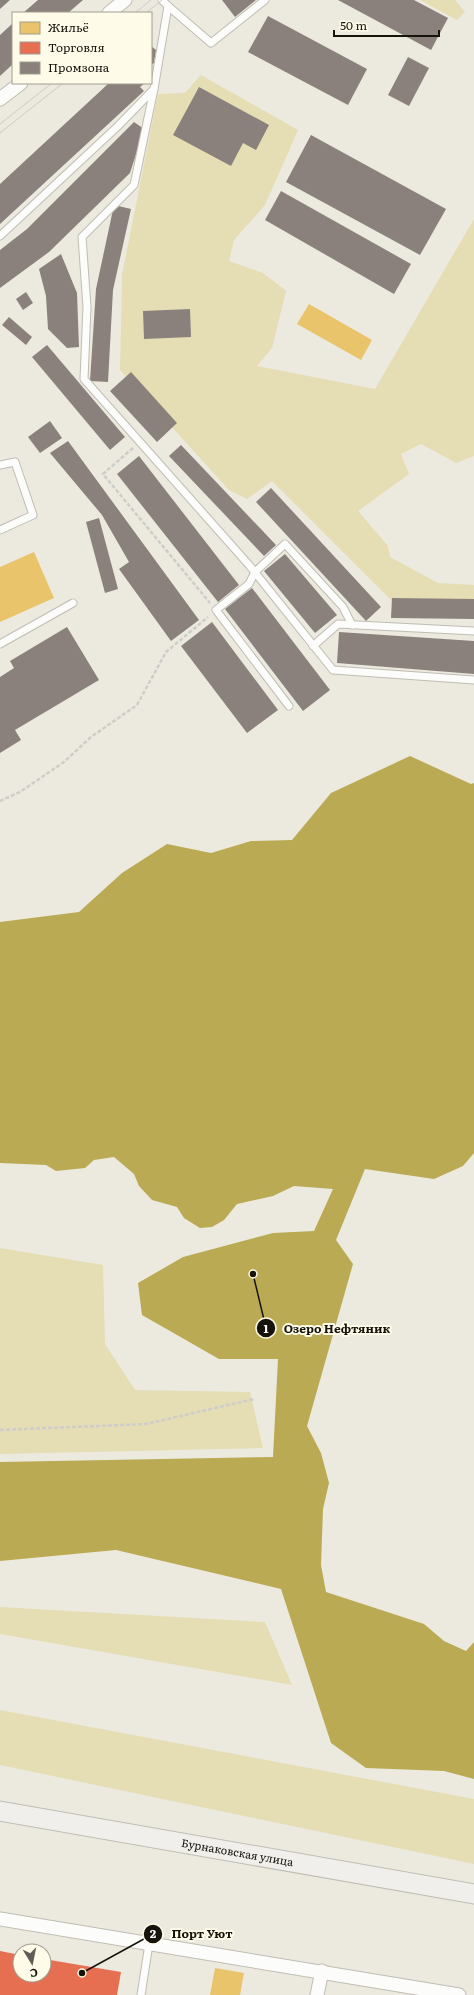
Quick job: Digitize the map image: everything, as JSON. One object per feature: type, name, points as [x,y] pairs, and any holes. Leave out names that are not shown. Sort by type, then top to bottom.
[{"type":"main road","name":"Бурнаковская улица","points":[[0,1811],[474,1894]]},
{"type":"street","points":[[110,12],[125,0]]},
{"type":"street","points":[[0,100],[20,84]]},
{"type":"street","points":[[0,1919],[322,1971],[459,1995]]},
{"type":"street","points":[[317,1995],[322,1971]]},
{"type":"lane","points":[[162,0],[210,43],[265,0]]},
{"type":"lane","points":[[168,6],[154,89],[134,185],[82,237],[87,307],[84,379],[255,572],[333,670],[474,680]]},
{"type":"lane","points":[[0,236],[118,126],[154,89]]},
{"type":"lane","points":[[0,465],[15,462],[33,515],[0,530]]},
{"type":"lane","points":[[289,706],[216,610],[249,584],[255,572],[285,544],[343,607],[352,625]]},
{"type":"lane","points":[[0,644],[73,603]]},
{"type":"lane","points":[[313,646],[338,624],[474,631]]},
{"type":"lane","points":[[141,1995],[149,1944]]},
{"type":"path","points":[[0,801],[20,792],[64,762],[90,737],[137,705],[166,652],[216,610],[103,474],[139,442]]},
{"type":"path","points":[[0,1430],[146,1424],[254,1399]]},
{"type":"shaded area","points":[[420,0],[455,0],[465,12],[457,20]]},
{"type":"shaded area","points":[[201,75],[298,130],[265,205],[234,240],[229,261],[263,273],[286,291],[272,348],[257,366],[375,389],[474,219],[474,456],[456,463],[421,444],[401,454],[409,474],[358,511],[388,546],[390,557],[438,583],[474,585],[474,610],[399,608],[272,481],[247,499],[229,490],[120,370],[122,275],[158,94],[185,93]]},
{"type":"shaded area","points":[[410,756],[471,784],[474,783],[474,1153],[463,1166],[434,1179],[365,1169],[336,1240],[353,1264],[307,1426],[321,1453],[329,1483],[323,1509],[321,1565],[326,1592],[424,1624],[444,1641],[466,1651],[474,1642],[474,1779],[444,1771],[366,1768],[331,1743],[281,1589],[116,1550],[0,1561],[0,1462],[273,1457],[278,1359],[219,1359],[142,1315],[138,1283],[183,1257],[273,1233],[314,1231],[333,1189],[294,1186],[273,1196],[237,1204],[224,1220],[212,1227],[200,1228],[184,1218],[177,1207],[152,1200],[139,1186],[134,1174],[114,1157],[94,1160],[85,1168],[56,1171],[46,1165],[0,1163],[0,922],[79,912],[122,873],[167,844],[211,853],[251,841],[292,840],[331,793]]},
{"type":"shaded area","points":[[0,1248],[103,1265],[105,1344],[135,1390],[250,1392],[263,1448],[0,1454]]},
{"type":"shaded area","points":[[0,1607],[265,1622],[292,1685],[0,1634]]},
{"type":"shaded area","points":[[0,1710],[474,1799],[474,1864],[0,1765]]},
{"type":"building: Жильё","points":[[309,304],[372,340],[361,360],[297,324]]},
{"type":"building: Жильё","points":[[34,552],[54,598],[0,622],[0,567]]},
{"type":"building: Жильё","points":[[215,1968],[244,1973],[240,1995],[210,1995]]},
{"type":"building: Торговля","points":[[0,1951],[12,1953],[12,1983],[52,1983],[52,1960],[121,1972],[117,1995],[0,1995]]},
{"type":"building: Промзона","points":[[0,0],[10,0],[0,9]]},
{"type":"building: Промзона","points":[[38,0],[83,0],[69,12],[24,12]]},
{"type":"building: Промзона","points":[[222,0],[256,0],[235,17]]},
{"type":"building: Промзона","points":[[338,0],[414,0],[448,18],[431,50]]},
{"type":"building: Промзона","points":[[268,16],[367,69],[348,105],[248,52]]},
{"type":"building: Промзона","points":[[12,24],[12,65],[0,76],[0,35]]},
{"type":"building: Промзона","points":[[152,47],[156,50],[154,63],[152,64]]},
{"type":"building: Промзона","points":[[408,57],[429,68],[409,106],[388,95]]},
{"type":"building: Промзона","points":[[108,84],[144,84],[140,87],[144,91],[0,224],[0,184]]},
{"type":"building: Промзона","points":[[199,87],[269,125],[256,150],[243,143],[231,166],[173,135]]},
{"type":"building: Промзона","points":[[134,122],[144,129],[130,173],[49,252],[0,288],[0,250],[27,229]]},
{"type":"building: Промзона","points":[[311,135],[446,209],[420,255],[286,182]]},
{"type":"building: Промзона","points":[[281,191],[411,264],[394,294],[265,220]]},
{"type":"building: Промзона","points":[[114,205],[131,209],[113,290],[108,382],[90,381],[96,289]]},
{"type":"building: Промзона","points":[[61,254],[77,293],[79,347],[67,348],[48,329],[46,296],[39,269]]},
{"type":"building: Промзона","points":[[26,292],[33,303],[23,310],[16,299]]},
{"type":"building: Промзона","points":[[190,309],[191,337],[144,339],[143,311]]},
{"type":"building: Промзона","points":[[9,317],[32,337],[26,345],[2,325]]},
{"type":"building: Промзона","points":[[47,345],[125,437],[110,450],[32,357]]},
{"type":"building: Промзона","points":[[131,372],[177,423],[157,442],[110,391]]},
{"type":"building: Промзона","points":[[50,421],[62,438],[40,453],[28,437]]},
{"type":"building: Промзона","points":[[68,441],[199,620],[171,641],[119,569],[129,562],[102,515],[50,453]]},
{"type":"building: Промзона","points":[[181,445],[276,545],[264,556],[169,456]]},
{"type":"building: Промзона","points":[[139,456],[239,585],[218,602],[117,474]]},
{"type":"building: Промзона","points":[[271,488],[381,607],[366,621],[256,502]]},
{"type":"building: Промзона","points":[[99,518],[118,589],[105,593],[86,522]]},
{"type":"building: Промзона","points":[[285,554],[337,615],[315,633],[264,571]]},
{"type":"building: Промзона","points":[[252,588],[330,690],[303,711],[225,609]]},
{"type":"building: Промзона","points":[[392,598],[474,599],[474,619],[391,618]]},
{"type":"building: Промзона","points":[[212,622],[278,710],[247,733],[181,646]]},
{"type":"building: Промзона","points":[[67,627],[99,680],[15,730],[21,740],[0,753],[0,677],[14,668],[10,661]]},
{"type":"building: Промзона","points":[[339,632],[474,641],[474,674],[337,663]]},
{"type":"tram line","points":[[136,12],[151,0]]},
{"type":"tram line","points":[[147,12],[162,0]]},
{"type":"tram line","points":[[0,124],[51,84]]},
{"type":"tram line","points":[[0,133],[62,84]]},
{"type":"place","name":"Озеро Нефтяник","points":[[253,1274]]},
{"type":"place","name":"Порт Уют","points":[[82,1973]]}]
